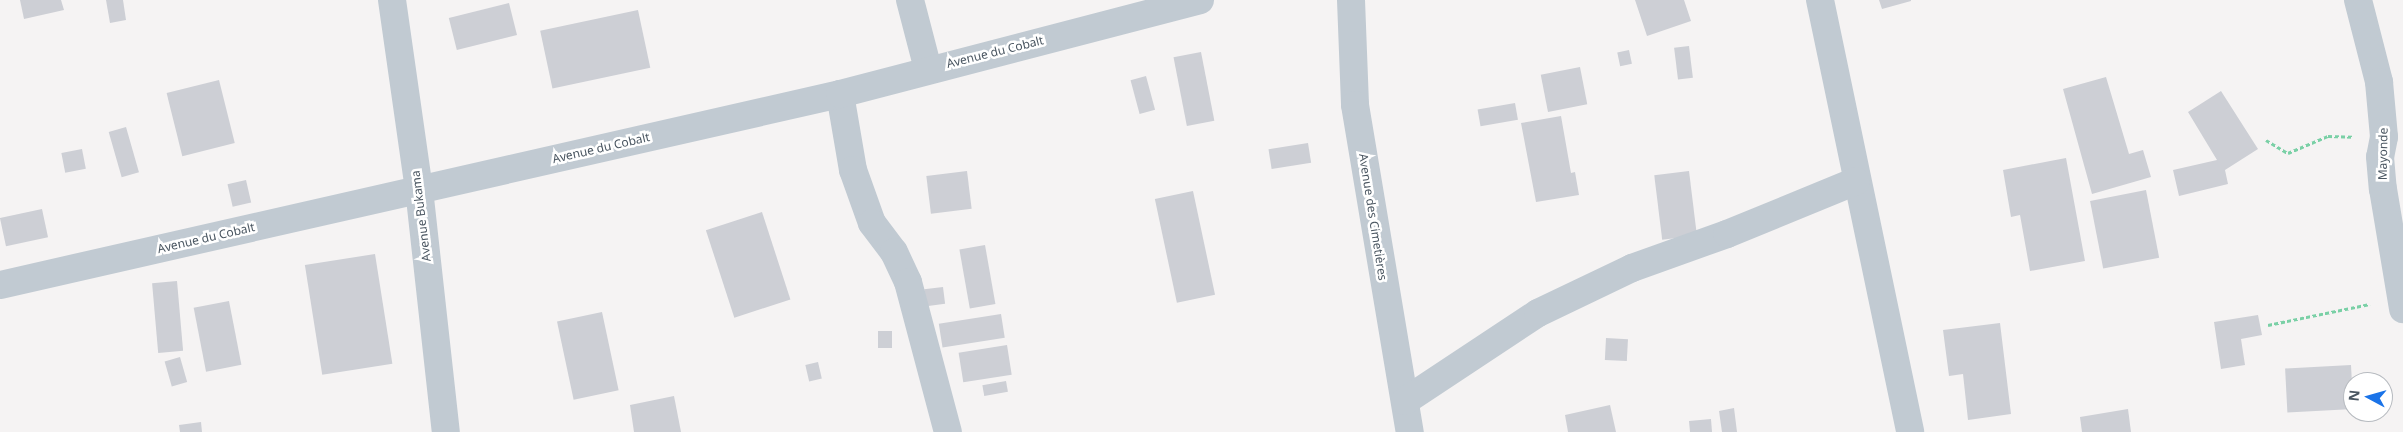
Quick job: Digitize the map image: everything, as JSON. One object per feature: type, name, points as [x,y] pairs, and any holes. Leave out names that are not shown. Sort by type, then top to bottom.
[{"type":"street","name":"Avenue Bukama","points":[[392,0],[419,189],[446,432]]},
{"type":"street","points":[[910,0],[928,69]]},
{"type":"street","name":"Avenue du Cobalt","points":[[0,285],[840,94],[928,69],[1200,0]]},
{"type":"street","name":"Avenue des Cimetières","points":[[1351,0],[1355,106],[1410,432]]},
{"type":"street","points":[[1820,0],[1856,181],[1910,432]]},
{"type":"street","name":"Mayonde","points":[[2358,0],[2379,82],[2384,137],[2380,157],[2382,188],[2402,303]]},
{"type":"street","points":[[840,94],[853,170],[872,223],[894,252],[908,282],[948,432]]},
{"type":"street","points":[[1404,401],[1538,313],[1632,268],[1727,234],[1856,181]]},
{"type":"path","points":[[2266,140],[2288,153],[2328,136],[2384,137]]},
{"type":"path","points":[[2268,325],[2402,303]]},
{"type":"building","points":[[20,0],[61,0],[64,10],[24,19]]},
{"type":"building","points":[[106,0],[123,0],[126,20],[110,23]]},
{"type":"building","points":[[1635,0],[1684,0],[1691,21],[1647,36]]},
{"type":"building","points":[[1879,0],[1911,0],[1911,1],[1882,9]]},
{"type":"building","points":[[509,3],[517,35],[457,50],[449,18]]},
{"type":"building","points":[[638,10],[650,68],[552,89],[540,31]]},
{"type":"building","points":[[1689,46],[1693,78],[1678,80],[1674,48]]},
{"type":"building","points":[[1629,50],[1632,64],[1620,66],[1617,52]]},
{"type":"building","points":[[1201,52],[1214,121],[1187,126],[1174,57]]},
{"type":"building","points":[[1580,67],[1587,104],[1548,112],[1541,75]]},
{"type":"building","points":[[1146,76],[1155,110],[1140,114],[1131,80]]},
{"type":"building","points":[[2106,77],[2129,154],[2143,150],[2151,177],[2092,194],[2063,89]]},
{"type":"building","points":[[219,80],[235,143],[182,156],[167,93]]},
{"type":"building","points":[[2221,91],[2258,149],[2225,170],[2228,184],[2179,196],[2173,170],[2217,160],[2188,112]]},
{"type":"building","points":[[1515,103],[1518,120],[1481,126],[1478,110]]},
{"type":"building","points":[[1561,116],[1571,173],[1575,172],[1579,195],[1536,202],[1521,123]]},
{"type":"building","points":[[126,127],[139,172],[122,177],[109,132]]},
{"type":"building","points":[[1308,143],[1311,163],[1272,169],[1268,149]]},
{"type":"building","points":[[82,149],[86,169],[65,173],[61,153]]},
{"type":"building","points":[[2066,158],[2085,261],[2030,271],[2020,215],[2011,217],[2003,170]]},
{"type":"building","points":[[967,171],[972,209],[931,214],[926,176]]},
{"type":"building","points":[[1689,171],[1697,236],[1662,240],[1654,175]]},
{"type":"building","points":[[246,180],[251,202],[233,207],[227,184]]},
{"type":"building","points":[[2146,190],[2159,258],[2103,269],[2090,201]]},
{"type":"building","points":[[1193,191],[1215,295],[1177,303],[1155,199]]},
{"type":"building","points":[[42,209],[48,237],[6,246],[0,218]]},
{"type":"building","points":[[762,212],[790,299],[734,318],[706,230]]},
{"type":"building","points":[[985,245],[995,304],[970,309],[959,250]]},
{"type":"building","points":[[375,254],[392,364],[322,375],[305,265]]},
{"type":"building","points":[[177,281],[183,351],[158,353],[152,283]]},
{"type":"building","points":[[943,287],[945,304],[926,306],[924,289]]},
{"type":"building","points":[[229,301],[241,365],[206,372],[194,308]]},
{"type":"building","points":[[602,312],[619,390],[574,400],[557,322]]},
{"type":"building","points":[[1001,314],[1005,338],[943,348],[939,324]]},
{"type":"building","points":[[2258,315],[2262,335],[2241,339],[2245,365],[2221,369],[2214,322]]},
{"type":"building","points":[[2000,323],[2011,414],[1968,420],[1963,374],[1949,376],[1943,330]]},
{"type":"building","points":[[878,331],[892,331],[892,348],[878,348]]},
{"type":"building","points":[[1606,338],[1628,339],[1627,361],[1605,360]]},
{"type":"building","points":[[1007,345],[1012,375],[963,382],[959,353]]},
{"type":"building","points":[[180,357],[187,382],[172,386],[165,361]]},
{"type":"building","points":[[818,362],[822,379],[809,381],[805,365]]},
{"type":"building","points":[[2351,365],[2351,372],[2343,372],[2343,409],[2287,412],[2285,368]]},
{"type":"building","points":[[1006,381],[1008,392],[984,396],[982,385]]},
{"type":"building","points":[[674,396],[681,432],[634,432],[630,405]]},
{"type":"building","points":[[1610,405],[1616,432],[1568,432],[1565,415]]},
{"type":"building","points":[[1734,408],[1737,432],[1722,432],[1719,411]]},
{"type":"building","points":[[2128,409],[2131,432],[2082,432],[2080,417]]},
{"type":"building","points":[[1711,419],[1712,432],[1690,432],[1689,421]]},
{"type":"building","points":[[201,422],[202,432],[180,432],[179,425]]}]
